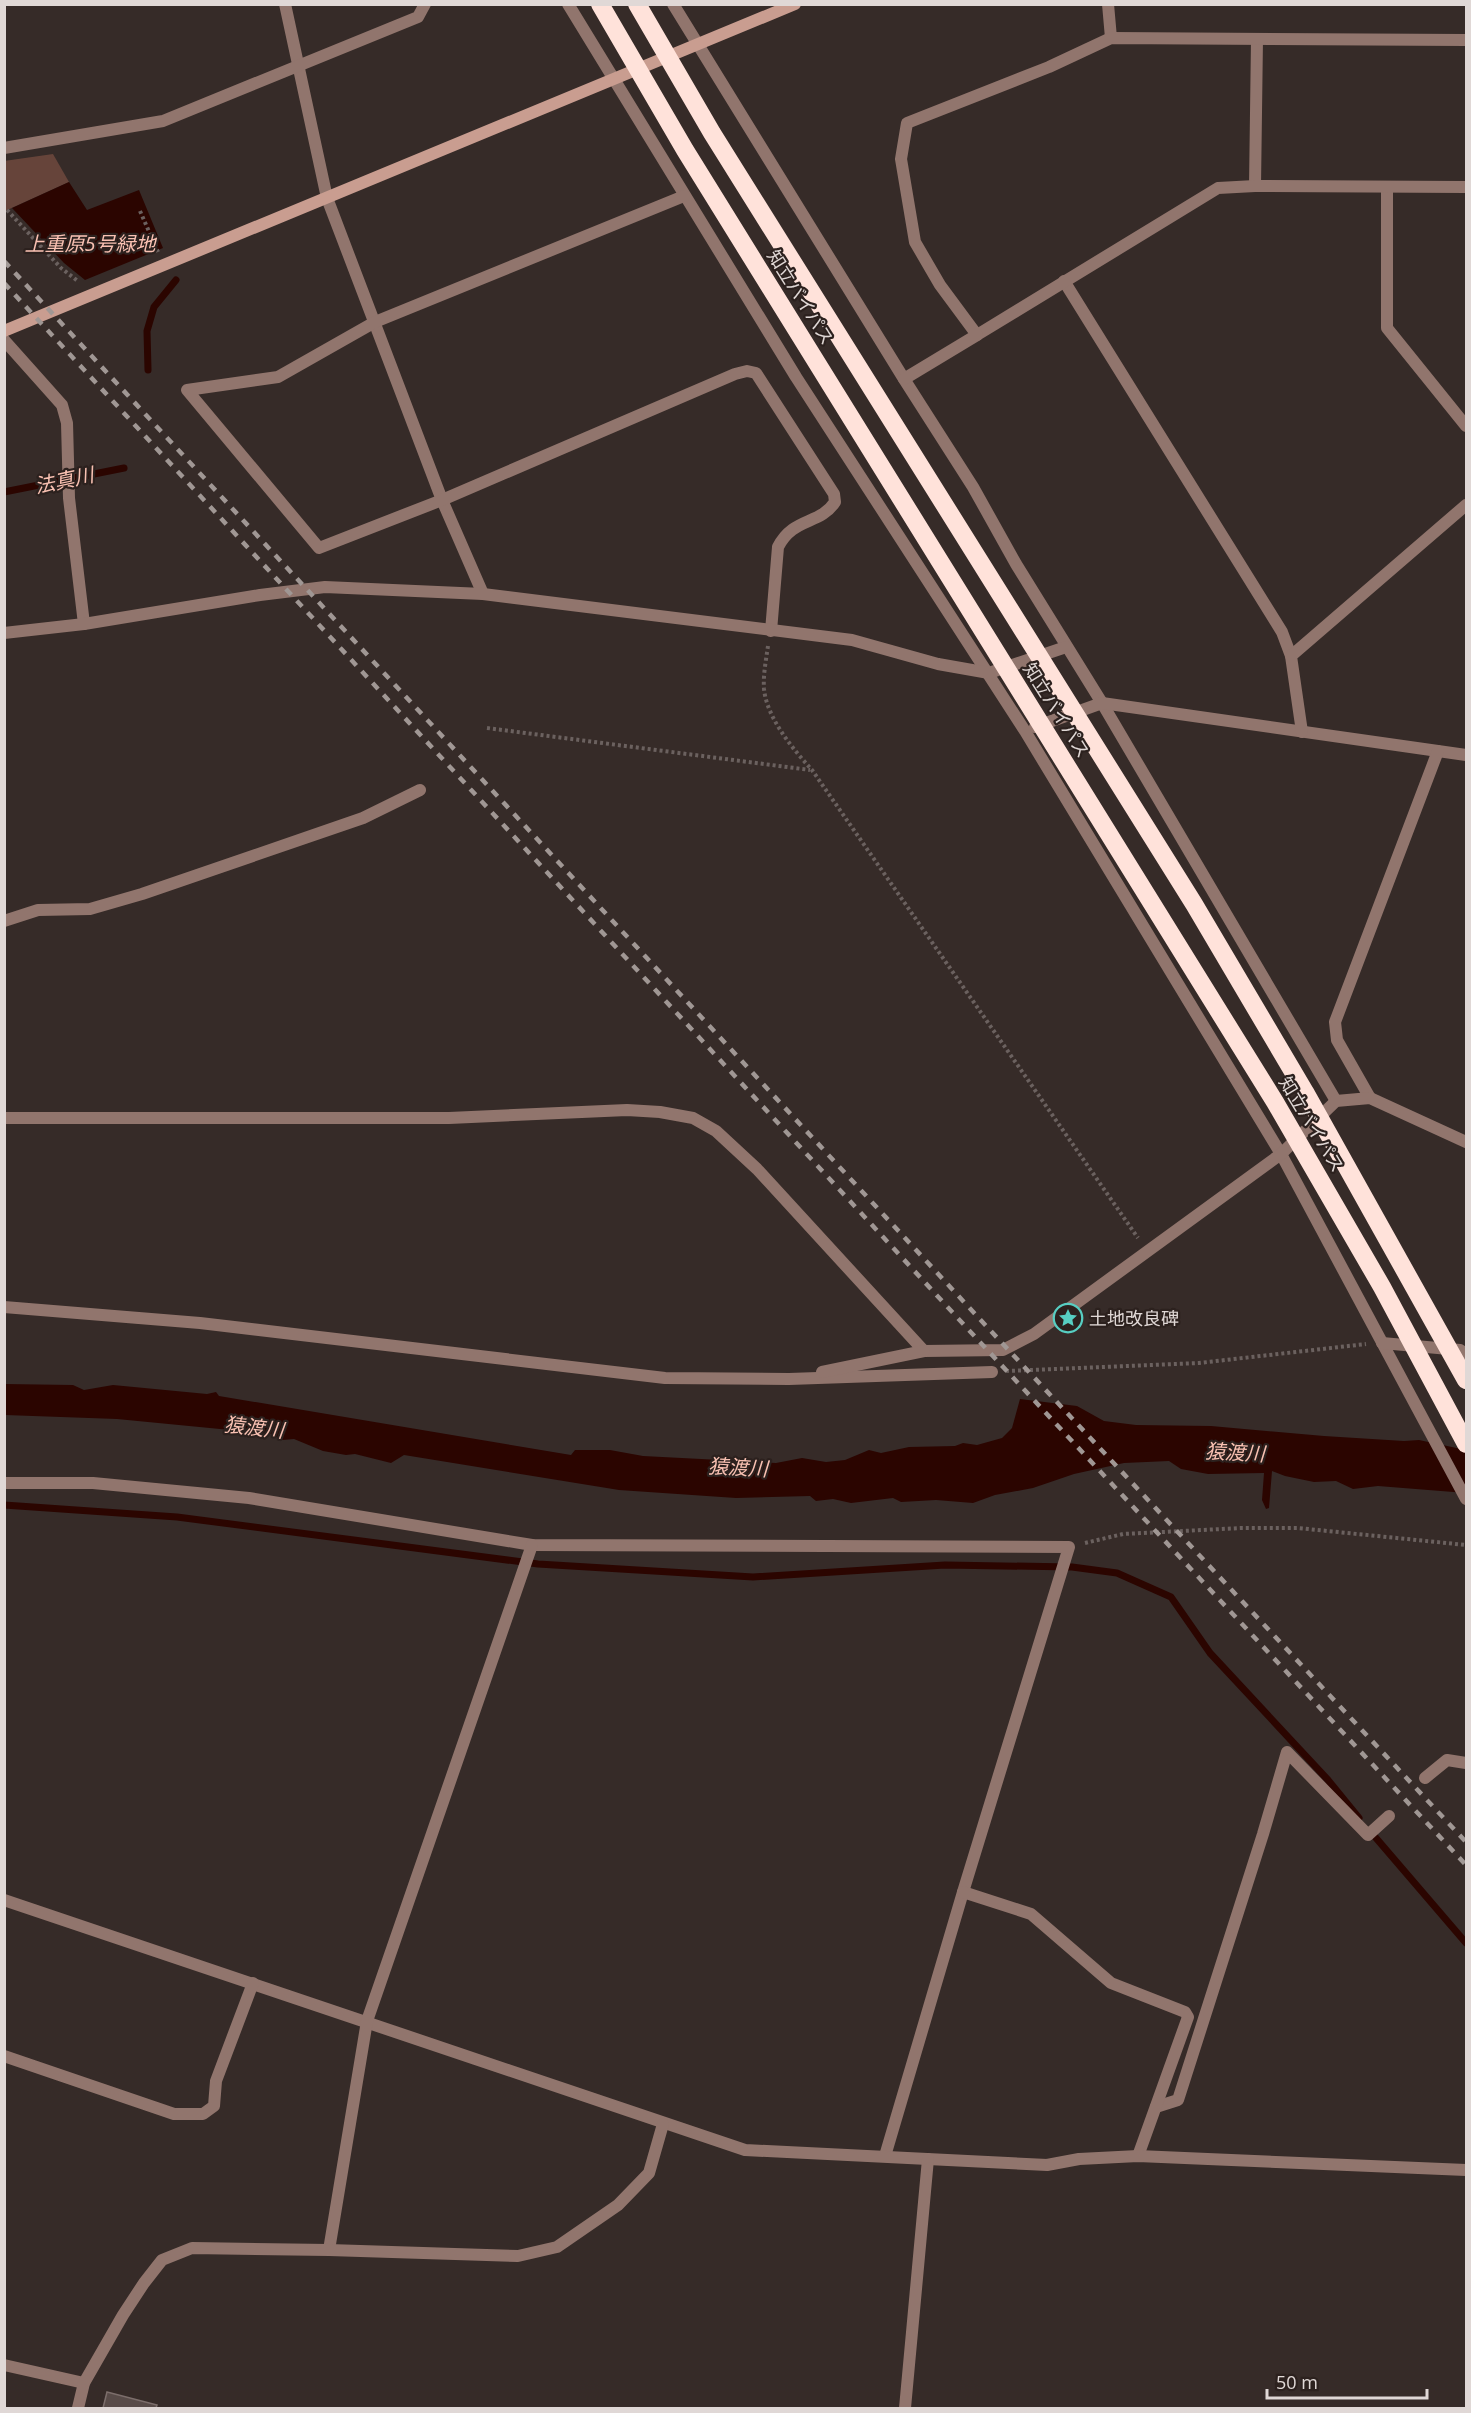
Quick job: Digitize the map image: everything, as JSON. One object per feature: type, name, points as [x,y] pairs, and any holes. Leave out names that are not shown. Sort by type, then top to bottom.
[{"type":"highway","name":"知立バイパス","points":[[600,4],[691,160],[1275,1102],[1383,1287],[1467,1444]]},
{"type":"highway","name":"知立バイパス","points":[[637,4],[718,143],[1194,904],[1305,1092],[1467,1380]]},
{"type":"street","points":[[285,4],[327,198],[442,500],[483,594]]},
{"type":"street","points":[[4,148],[163,121],[418,17],[424,4]]},
{"type":"street","points":[[568,4],[796,377],[1025,731],[1281,1154],[1467,1499]]},
{"type":"street","points":[[673,4],[973,487],[1336,1101]]},
{"type":"street","points":[[4,331],[795,4]]},
{"type":"street","points":[[1108,4],[1111,38]]},
{"type":"street","points":[[977,335],[940,285],[915,242],[901,159],[907,123],[1049,67],[1111,38],[1467,40]]},
{"type":"street","points":[[1255,186],[1257,39]]},
{"type":"street","points":[[904,379],[1218,188],[1255,186],[1467,188]]},
{"type":"street","points":[[1388,187],[1387,328],[1467,426]]},
{"type":"street","points":[[684,196],[375,322],[278,377],[187,390],[319,548],[442,500],[735,374],[747,371],[756,373],[834,494],[835,502],[829,511],[793,528],[784,536],[778,547],[771,631]]},
{"type":"street","points":[[1064,281],[1282,632],[1291,656],[1302,732]]},
{"type":"street","points":[[4,340],[62,405],[67,423],[69,498],[84,624]]},
{"type":"street","points":[[1291,656],[1467,505]]},
{"type":"street","points":[[4,633],[84,624],[260,595],[325,587],[483,594],[852,640],[938,664],[989,673],[1066,647]]},
{"type":"street","points":[[1025,731],[1102,703],[1467,755]]},
{"type":"street","points":[[1370,1098],[1337,1040],[1335,1022],[1438,751]]},
{"type":"street","points":[[4,921],[38,910],[90,909],[142,894],[363,819],[420,790]]},
{"type":"street","points":[[789,1379],[924,1351],[1003,1350],[1034,1334],[1281,1154],[1336,1101],[1370,1098],[1467,1142]]},
{"type":"street","points":[[4,1118],[449,1118],[627,1110],[660,1112],[693,1118],[716,1131],[758,1169],[924,1351]]},
{"type":"street","points":[[4,1307],[200,1323],[665,1378],[789,1379],[992,1372]]},
{"type":"street","points":[[1382,1342],[1460,1350],[1467,1354]]},
{"type":"street","points":[[4,1483],[93,1483],[249,1498],[532,1545],[1069,1547],[885,2156]]},
{"type":"street","points":[[329,2250],[367,2021],[532,1545]]},
{"type":"street","points":[[1155,2107],[1178,2100],[1287,1752],[1368,1835],[1389,1816]]},
{"type":"street","points":[[1425,1778],[1447,1760],[1467,1763]]},
{"type":"street","points":[[963,1892],[1031,1914],[1111,1983],[1185,2012],[1188,2017],[1138,2156]]},
{"type":"street","points":[[4,1900],[745,2150],[1052,2165],[1079,2159],[1138,2156],[1467,2170]]},
{"type":"street","points":[[4,2056],[174,2114],[203,2114],[214,2106],[216,2081],[253,1983]]},
{"type":"street","points":[[78,2409],[84,2383],[123,2315],[162,2260],[192,2248],[518,2256],[557,2247],[618,2205],[649,2173],[663,2124]]},
{"type":"street","points":[[905,2409],[928,2158]]},
{"type":"street","points":[[4,2365],[84,2383]]},
{"type":"path","points":[[7,210],[61,268],[79,282],[86,282]]},
{"type":"path","points":[[140,211],[159,254],[149,258]]},
{"type":"path","points":[[771,631],[764,668],[764,688],[768,708],[798,755],[812,770],[1147,1250]]},
{"type":"path","points":[[487,728],[812,770]]},
{"type":"path","points":[[992,1372],[1199,1363],[1382,1342]]},
{"type":"path","points":[[1069,1547],[1123,1534],[1242,1528],[1298,1528],[1467,1545]]},
{"type":"shaded area","points":[[53,154],[69,182],[5,211],[4,161]]},
{"type":"water","name":"上重原5号緑地","points":[[69,182],[87,210],[139,190],[163,248],[85,280],[64,263],[12,208]]},
{"type":"water","name":"猿渡川","points":[[5,1384],[73,1385],[84,1390],[113,1385],[207,1394],[216,1392],[219,1396],[571,1455],[575,1450],[610,1450],[643,1456],[776,1463],[802,1458],[826,1462],[845,1460],[869,1450],[881,1453],[909,1447],[955,1446],[963,1443],[977,1445],[1002,1438],[1012,1428],[1020,1399],[1077,1406],[1104,1421],[1136,1425],[1211,1426],[1324,1436],[1419,1440],[1466,1450],[1466,1493],[1378,1486],[1353,1489],[1336,1481],[1314,1482],[1272,1471],[1269,1508],[1266,1509],[1262,1500],[1264,1473],[1208,1474],[1181,1469],[1169,1461],[1124,1463],[1074,1474],[1033,1488],[995,1495],[973,1503],[936,1500],[901,1502],[893,1498],[851,1503],[833,1499],[816,1501],[810,1496],[736,1498],[619,1490],[404,1455],[391,1463],[355,1454],[346,1455],[323,1451],[294,1439],[282,1440],[271,1434],[117,1419],[5,1415]]},
{"type":"building","points":[[107,2392],[157,2405],[156,2408],[103,2408]]},
{"type":"waterway","name":"法真川","points":[[148,370],[147,331],[154,307],[176,280]]},
{"type":"waterway","name":"法真川","points":[[4,492],[124,468]]},
{"type":"waterway","points":[[4,1505],[177,1517],[538,1564],[753,1577],[945,1565],[1072,1567],[1117,1573],[1171,1597],[1210,1653],[1328,1780],[1359,1818]]},
{"type":"waterway","points":[[1370,1831],[1466,1943]]},
{"type":"railway","points":[[4,261],[976,1315],[1466,1842]]},
{"type":"railway","points":[[4,283],[966,1327],[1466,1865]]},
{"type":"place","name":"土地改良碑","points":[[1068,1318]]}]
